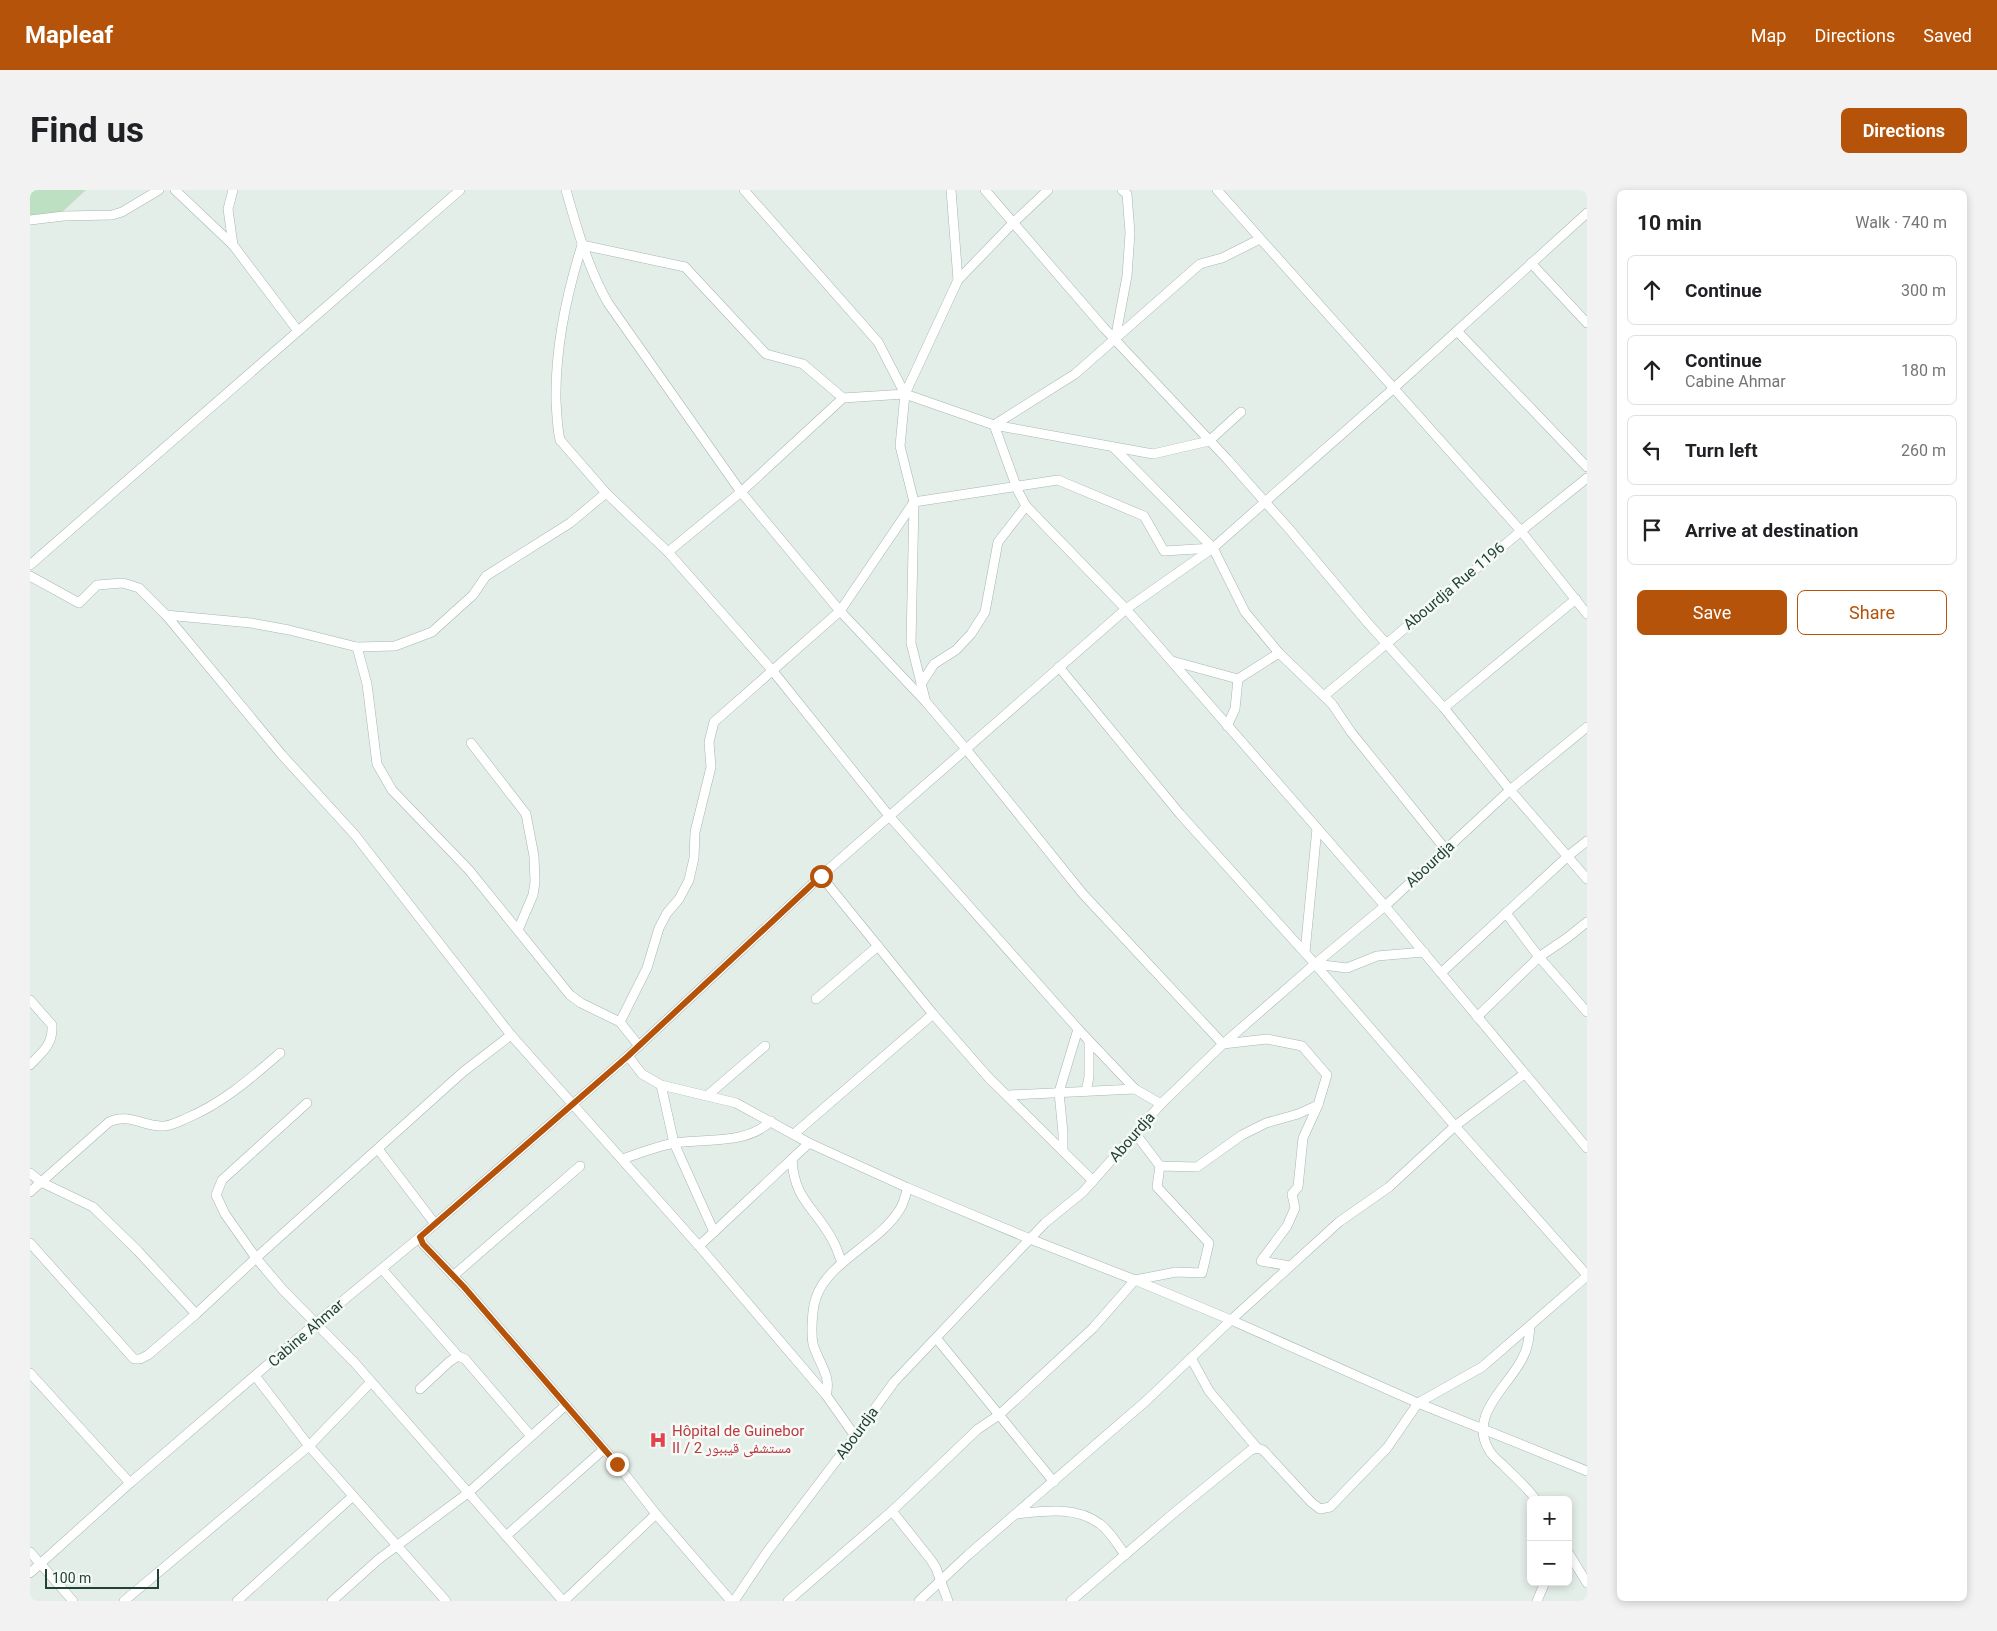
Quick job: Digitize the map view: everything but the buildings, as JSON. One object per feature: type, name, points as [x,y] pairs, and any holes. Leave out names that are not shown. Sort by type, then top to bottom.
[{"type":"street","points":[[30,220],[64,216],[112,215],[122,212],[159,190]]},
{"type":"street","points":[[175,190],[233,245],[298,332]]},
{"type":"street","points":[[233,190],[228,209],[233,245]]},
{"type":"street","points":[[30,565],[460,190]]},
{"type":"street","points":[[566,190],[582,245],[599,287],[608,303],[741,492],[840,611],[926,702],[966,749],[1083,894],[1223,1044],[1267,1039],[1302,1046],[1327,1075],[1318,1105],[1303,1138],[1298,1187],[1292,1194],[1295,1208],[1287,1226],[1261,1261],[1290,1266]]},
{"type":"street","points":[[744,190],[878,342],[905,394]]},
{"type":"street","points":[[951,190],[958,280]]},
{"type":"street","points":[[985,190],[1115,340],[1266,502],[1386,644],[1444,708],[1510,790],[1587,879]]},
{"type":"street","points":[[926,702],[911,643],[914,502],[900,446],[905,394],[958,280],[1048,190]]},
{"type":"street","points":[[1115,340],[1127,276],[1130,234],[1127,194],[1122,190]]},
{"type":"street","points":[[1217,190],[1521,531],[1587,614]]},
{"type":"street","name":"Cabine Ahmar","points":[[30,1573],[130,1483],[256,1377],[316,1323],[382,1270],[628,1056],[821,876],[1059,667],[1126,609],[1214,548],[1394,388],[1587,212]]},
{"type":"street","points":[[994,425],[1075,374],[1200,264],[1222,258],[1260,238]]},
{"type":"street","points":[[582,245],[685,267],[766,354],[804,364],[844,398]]},
{"type":"street","points":[[582,245],[572,277],[556,368],[557,429],[560,440],[606,493],[668,552],[772,670],[890,817],[1078,1029],[1135,1089],[1161,1104]]},
{"type":"street","points":[[1531,263],[1587,323]]},
{"type":"street","points":[[1457,331],[1587,467]]},
{"type":"street","points":[[668,552],[741,492],[844,398],[905,394],[994,425],[1154,454],[1209,440],[1241,412]]},
{"type":"street","points":[[994,425],[1016,486],[1026,506],[1126,609],[1385,906],[1587,1148]]},
{"type":"street","points":[[1112,446],[1214,548],[1244,612],[1278,653],[1332,704],[1351,732],[1446,850]]},
{"type":"street","name":"Abourdja Rue 1196","points":[[1324,696],[1587,478]]},
{"type":"street","points":[[620,1022],[647,968],[659,928],[667,913],[679,899],[689,880],[694,858],[695,832],[711,767],[709,742],[714,722],[840,611],[914,502],[1058,480],[1144,516],[1164,551],[1214,548]]},
{"type":"street","points":[[166,615],[251,623],[289,630],[357,647],[394,646],[432,632],[473,595],[486,576],[570,522],[606,493]]},
{"type":"street","points":[[921,684],[934,664],[956,650],[971,634],[985,612],[998,542],[1026,506]]},
{"type":"street","points":[[30,576],[79,602],[97,585],[123,584],[139,588],[166,615],[282,755],[355,835],[511,1035],[699,1246],[826,1395],[855,1436]]},
{"type":"street","points":[[1444,708],[1576,599]]},
{"type":"street","points":[[357,647],[367,684],[377,764],[392,790],[469,870],[570,995],[581,1003],[620,1022],[639,1046]]},
{"type":"street","points":[[1171,661],[1238,680],[1278,653]]},
{"type":"street","points":[[1059,667],[1180,814],[1305,952],[1454,1126],[1587,1275],[1482,1367],[1418,1403],[1387,1448],[1330,1507],[1320,1509],[1311,1502],[1263,1450],[1257,1448],[1209,1391],[1191,1358]]},
{"type":"street","points":[[1227,726],[1235,709],[1238,680]]},
{"type":"street","name":"Abourdja","points":[[733,1601],[767,1552],[894,1382],[937,1339],[1045,1223],[1083,1192],[1161,1104],[1223,1044],[1385,906],[1510,790],[1587,727]]},
{"type":"street","points":[[471,743],[526,814],[534,856],[535,882],[534,895],[518,930]]},
{"type":"street","points":[[1305,952],[1317,828]]},
{"type":"street","points":[[1441,973],[1568,856],[1587,841]]},
{"type":"street","points":[[821,876],[933,1014],[988,1077],[1009,1095],[1093,1180]]},
{"type":"street","points":[[1506,913],[1539,957],[1587,1012]]},
{"type":"street","points":[[1477,1017],[1539,957],[1587,922]]},
{"type":"street","points":[[816,999],[878,946]]},
{"type":"street","points":[[1315,964],[1347,968],[1377,956],[1424,952]]},
{"type":"street","points":[[30,1000],[52,1025],[53,1036],[50,1044],[30,1065]]},
{"type":"street","points":[[794,1134],[933,1014]]},
{"type":"street","points":[[1063,1149],[1064,1133],[1059,1092],[1078,1029]]},
{"type":"street","points":[[30,1243],[134,1359],[140,1359],[148,1355],[196,1314],[463,1072],[511,1035]]},
{"type":"street","points":[[1086,1091],[1090,1077],[1089,1041]]},
{"type":"street","points":[[708,1095],[765,1046]]},
{"type":"street","points":[[30,1192],[114,1119],[132,1119],[164,1126],[174,1124],[204,1111],[239,1089],[280,1053]]},
{"type":"street","points":[[628,1056],[642,1074],[661,1085],[736,1103],[809,1144],[908,1188],[1231,1320],[1418,1403],[1587,1472]]},
{"type":"street","points":[[918,1601],[1146,1401],[1231,1320],[1339,1222],[1389,1187],[1454,1126],[1524,1074]]},
{"type":"street","points":[[661,1085],[674,1143],[714,1232]]},
{"type":"street","points":[[1009,1095],[1135,1089]]},
{"type":"street","points":[[307,1103],[222,1180],[216,1195],[225,1214],[256,1258],[283,1290],[345,1352],[564,1601],[656,1514]]},
{"type":"street","points":[[1160,1166],[1197,1167],[1242,1135],[1266,1122],[1298,1114],[1318,1105]]},
{"type":"street","points":[[623,1159],[674,1143],[737,1138],[758,1132],[771,1121]]},
{"type":"street","points":[[788,1601],[892,1511],[978,1429],[999,1415],[1093,1328],[1135,1280],[1176,1272],[1202,1273],[1209,1243],[1157,1187],[1160,1166],[1135,1133]]},
{"type":"street","points":[[699,1246],[809,1144]]},
{"type":"street","points":[[378,1149],[435,1224]]},
{"type":"street","points":[[792,1159],[792,1176],[796,1188],[811,1212],[834,1242],[842,1263]]},
{"type":"street","points":[[454,1276],[580,1166]]},
{"type":"street","points":[[30,1173],[42,1182],[93,1207],[138,1250],[196,1314]]},
{"type":"street","points":[[826,1395],[828,1381],[813,1343],[816,1298],[824,1283],[842,1263],[890,1224],[902,1208],[908,1188]]},
{"type":"street","points":[[420,1237],[423,1244],[454,1276],[604,1449],[656,1514],[733,1601]]},
{"type":"street","points":[[382,1270],[458,1356],[465,1359],[531,1436]]},
{"type":"street","points":[[1530,1326],[1527,1348],[1522,1360],[1488,1408],[1483,1429],[1483,1439],[1490,1452],[1533,1496]]},
{"type":"street","points":[[937,1339],[1054,1482]]},
{"type":"street","points":[[420,1389],[458,1356]]},
{"type":"street","points":[[30,1374],[130,1483]]},
{"type":"street","points":[[256,1377],[309,1446],[443,1600]]},
{"type":"street","points":[[124,1601],[309,1446],[371,1382]]},
{"type":"street","points":[[332,1601],[379,1560],[468,1493],[566,1405]]},
{"type":"street","points":[[1071,1601],[1228,1468],[1251,1450],[1257,1448]]},
{"type":"street","points":[[506,1536],[604,1449]]},
{"type":"street","points":[[237,1601],[353,1496]]},
{"type":"street","points":[[892,1511],[931,1560],[948,1601]]},
{"type":"street","points":[[1016,1514],[1044,1511],[1074,1511],[1101,1524],[1125,1554]]},
{"type":"street","points":[[30,1552],[73,1601]]},
{"type":"street","points":[[1572,1559],[1587,1583]]},
{"type":"street","points":[[1537,1601],[1543,1586]]},
{"type":"green space","points":[[30,190],[86,190],[59,215],[30,216]]},
{"type":"place","name":"Hôpital de Guinebor II / مستشفى قيببور 2","points":[[658,1440]]},
{"type":"route","points":[[617,1464],[464,1287],[423,1244],[420,1237],[628,1056],[821,876]]}]
